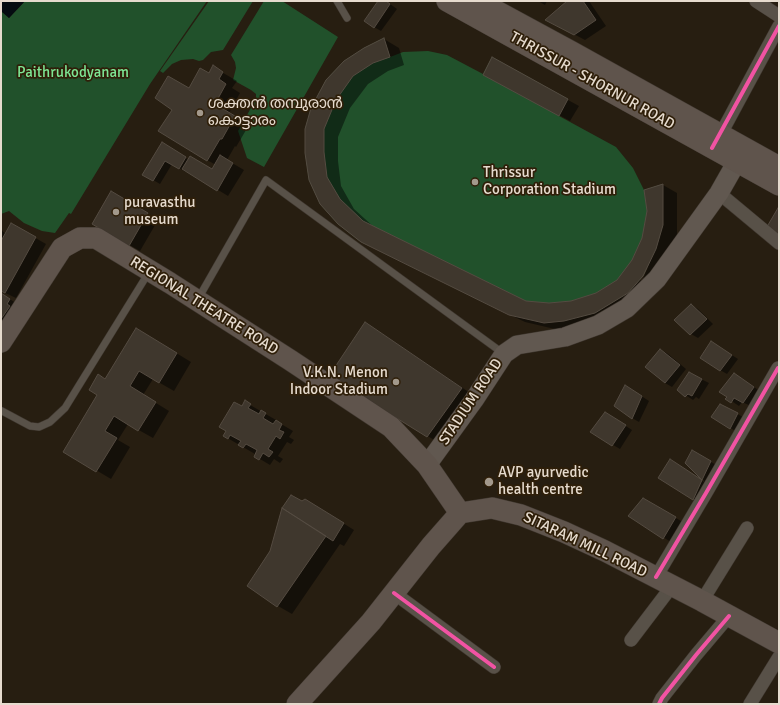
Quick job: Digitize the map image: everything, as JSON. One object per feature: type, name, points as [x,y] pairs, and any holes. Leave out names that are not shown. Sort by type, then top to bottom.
[{"type":"main road","name":"THRISSUR - SHORNUR ROAD","points":[[447,1],[741,155]]},
{"type":"main road","points":[[478,1],[716,141]]},
{"type":"main road","points":[[741,155],[779,167]]},
{"type":"main road","points":[[741,155],[779,185]]},
{"type":"main road","name":"STADIUM ROAD","points":[[427,465],[474,400],[504,354],[517,345],[565,337],[598,325],[627,308],[657,279],[719,193],[741,155]]},
{"type":"main road","name":"REGIONAL THEATRE ROAD","points":[[1,342],[62,248],[80,238],[96,238],[197,300],[391,427],[427,465]]},
{"type":"main road","points":[[297,704],[371,622],[431,546],[460,513],[427,465]]},
{"type":"main road","name":"SITARAM MILL ROAD","points":[[460,513],[492,508],[521,515],[564,532],[664,581],[779,643]]},
{"type":"street","points":[[756,1],[779,16]]},
{"type":"street","points":[[716,141],[779,26]]},
{"type":"street","points":[[719,193],[779,243]]},
{"type":"street","points":[[631,640],[664,581],[702,500],[778,368]]},
{"type":"street","points":[[702,601],[747,528]]},
{"type":"street","points":[[394,592],[494,668]]},
{"type":"street","points":[[659,704],[696,655],[729,616]]},
{"type":"street","points":[[750,704],[779,657]]},
{"type":"lane","points":[[337,1],[347,18]]},
{"type":"lane","points":[[197,300],[266,180],[504,354]]},
{"type":"lane","points":[[2,411],[30,426],[39,427],[50,422],[65,408],[150,271]]},
{"type":"green space","name":"Paithrukodyanam","points":[[25,1],[207,1],[150,84],[71,214],[69,213],[55,233],[42,231],[24,223],[9,211],[1,214],[1,11],[9,18]]},
{"type":"green space","points":[[209,1],[253,1],[223,50],[211,52],[203,60],[199,61],[193,59],[181,60],[172,64],[163,73],[160,71]]},
{"type":"green space","points":[[264,1],[282,1],[338,37],[264,167],[247,158],[238,131],[256,99],[256,94],[233,80],[236,68],[235,62],[231,55]]},
{"type":"green space","name":"Thrissur Corporation Stadium","points":[[384,38],[390,57],[403,52],[428,51],[447,55],[483,74],[492,57],[568,99],[559,116],[616,147],[633,168],[644,190],[663,184],[663,225],[656,249],[643,276],[628,293],[595,313],[564,321],[361,242],[338,224],[320,204],[309,180],[305,153],[305,129],[311,108],[326,80],[344,61],[364,48]]},
{"type":"shaded area","points":[[1,1],[25,1],[9,18],[1,11]]},
{"type":"building","points":[[378,1],[386,1],[390,4],[374,28],[364,21]]},
{"type":"building","points":[[567,1],[583,1],[596,20],[574,35],[545,20]]},
{"type":"building","points":[[384,38],[390,57],[373,63],[353,76],[336,100],[324,129],[324,152],[327,177],[340,199],[363,221],[526,301],[549,303],[571,301],[596,293],[617,280],[632,260],[642,238],[647,211],[644,190],[663,184],[663,225],[656,249],[643,276],[628,293],[595,313],[564,321],[544,323],[509,315],[361,242],[338,224],[320,204],[309,180],[305,153],[305,129],[311,108],[326,80],[344,61],[364,48]]},
{"type":"building","points":[[492,57],[568,99],[559,116],[483,75]]},
{"type":"building","name":"ശക്തൻ തമ്പുരാൻ കൊട്ടാരം","points":[[213,65],[223,72],[219,79],[226,84],[215,104],[235,116],[207,161],[158,131],[172,110],[155,98],[168,76],[189,88],[200,68],[209,73]]},
{"type":"building","points":[[162,142],[186,157],[179,169],[165,161],[153,181],[142,175]]},
{"type":"building","points":[[220,155],[233,163],[217,191],[182,169],[190,156],[212,169]]},
{"type":"building","points":[[111,191],[148,213],[129,246],[92,224]]},
{"type":"building","points":[[779,208],[779,236],[768,225]]},
{"type":"building","points":[[11,223],[36,237],[5,293],[1,291],[1,241]]},
{"type":"building","points":[[1,293],[10,299],[7,304],[10,306],[1,319]]},
{"type":"building","points":[[691,304],[707,319],[690,335],[674,320]]},
{"type":"building","name":"V.K.N. Menon Indoor Stadium","points":[[365,322],[462,388],[427,437],[329,376]]},
{"type":"building","points":[[136,328],[177,353],[159,383],[139,371],[130,386],[156,402],[138,431],[114,416],[105,431],[117,438],[96,472],[63,452],[97,395],[89,390],[98,374],[105,379]]},
{"type":"building","points":[[711,341],[732,355],[720,371],[700,358]]},
{"type":"building","points":[[660,349],[680,365],[665,383],[645,367]]},
{"type":"building","points":[[689,372],[702,379],[692,396],[688,394],[685,397],[677,390]]},
{"type":"building","points":[[734,373],[754,387],[743,403],[734,398],[731,403],[725,399],[727,397],[719,392]]},
{"type":"building","points":[[625,385],[642,396],[632,419],[614,406]]},
{"type":"building","points":[[245,400],[251,404],[248,408],[259,414],[261,410],[266,413],[263,418],[273,424],[276,420],[282,424],[279,430],[284,432],[280,439],[276,436],[268,449],[273,452],[269,457],[263,453],[259,460],[254,457],[257,450],[246,444],[243,448],[238,445],[241,441],[230,435],[228,439],[223,436],[226,431],[219,427],[234,402],[242,406]]},
{"type":"building","points":[[720,404],[738,413],[730,429],[711,417]]},
{"type":"building","points":[[605,412],[626,425],[612,446],[590,432]]},
{"type":"building","points":[[692,450],[711,461],[702,480],[685,463]]},
{"type":"building","points":[[670,459],[702,480],[693,500],[658,478]]},
{"type":"building","points":[[291,495],[302,501],[305,499],[344,523],[333,541],[282,508]]},
{"type":"building","points":[[643,498],[676,517],[663,539],[628,516]]},
{"type":"building","points":[[282,508],[326,536],[277,607],[247,586],[270,551]]},
{"type":"cycle path","points":[[712,148],[779,26]]},
{"type":"cycle path","points":[[656,577],[778,368]]},
{"type":"cycle path","points":[[394,593],[494,667]]},
{"type":"cycle path","points":[[659,704],[662,698],[696,655],[729,616]]},
{"type":"place","name":"ശക്തൻ തമ്പുരാൻ കൊട്ടാരം","points":[[200,113]]},
{"type":"place","name":"Thrissur Corporation Stadium","points":[[475,182]]},
{"type":"place","name":"puravasthu museum","points":[[116,212]]},
{"type":"place","name":"V.K.N. Menon Indoor Stadium","points":[[396,382]]},
{"type":"place","name":"AVP ayurvedic health centre","points":[[489,482]]}]
